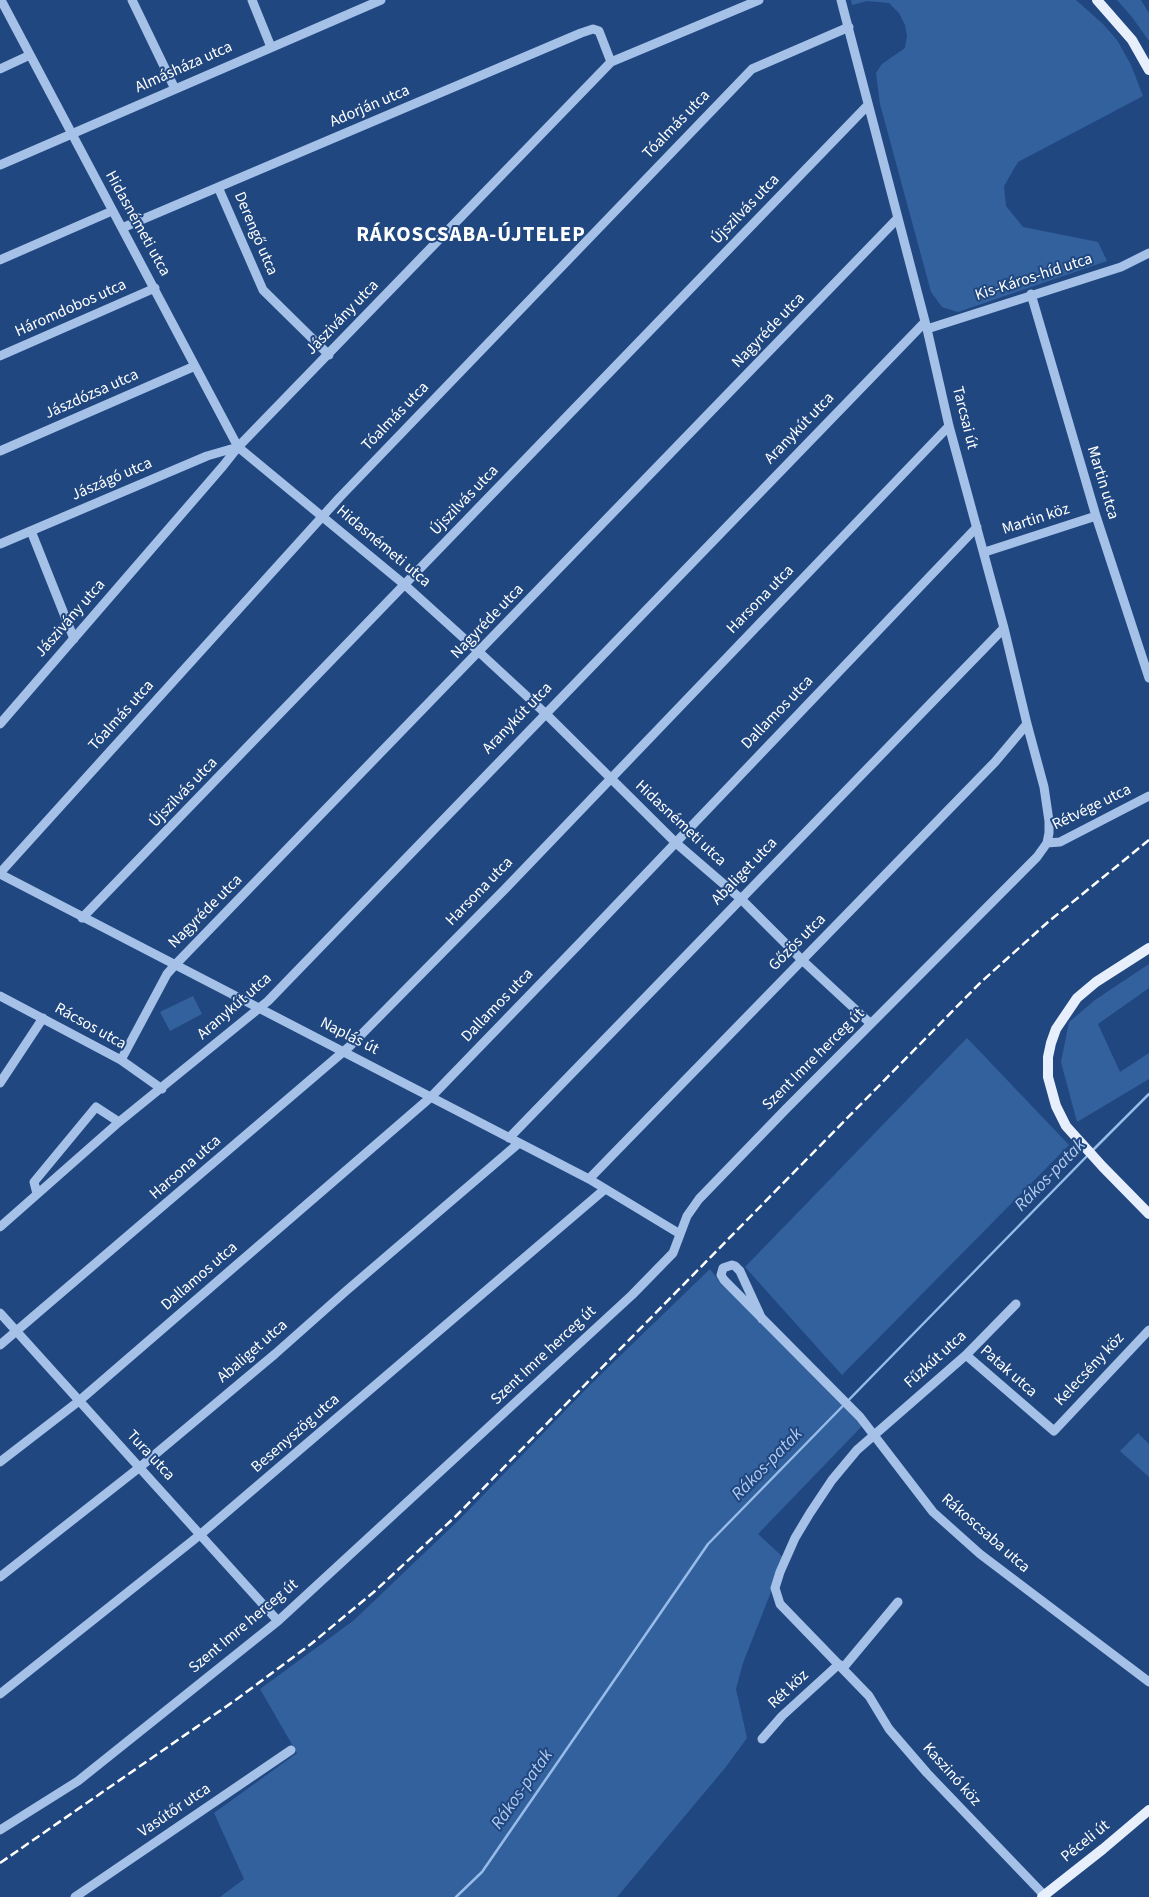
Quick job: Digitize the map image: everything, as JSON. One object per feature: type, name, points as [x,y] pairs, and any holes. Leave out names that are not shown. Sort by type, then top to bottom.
[{"type":"main road","points":[[1097,0],[1132,40],[1149,70]]},
{"type":"main road","points":[[1149,948],[1096,982],[1077,998],[1061,1021],[1051,1043],[1048,1057],[1048,1076],[1056,1106],[1066,1126],[1149,1214]]},
{"type":"main road","name":"Péceli út","points":[[1044,1896],[1149,1810]]},
{"type":"street","name":"Hidasnémeti utca","points":[[1,0],[238,447],[405,585],[479,652],[545,713],[676,843],[740,899],[871,1024]]},
{"type":"street","points":[[132,0],[175,89]]},
{"type":"street","points":[[252,0],[271,47]]},
{"type":"street","name":"Almásháza utca","points":[[0,165],[381,0]]},
{"type":"street","name":"Jászivány utca","points":[[0,724],[224,466],[238,447],[611,62],[759,0]]},
{"type":"street","name":"Tarcsai út","points":[[841,0],[926,325],[950,426],[1004,628],[1046,803],[1049,833],[1047,843]]},
{"type":"street","name":"Tóalmás utca","points":[[0,874],[322,515],[752,68],[849,27]]},
{"type":"street","name":"Adorján utca","points":[[122,228],[587,31],[593,29],[599,32],[611,62]]},
{"type":"street","points":[[0,69],[30,55]]},
{"type":"street","name":"Újszilvás utca","points":[[82,918],[868,105]]},
{"type":"street","name":"Derengő utca","points":[[218,187],[263,290],[329,355]]},
{"type":"street","points":[[0,260],[112,211]]},
{"type":"street","name":"Nagyréde utca","points":[[121,1060],[167,974],[175,965],[898,220]]},
{"type":"street","name":"Kis-Káros-híd utca","points":[[926,325],[1120,267],[1149,253]]},
{"type":"street","name":"Háromdobos utca","points":[[0,356],[155,288]]},
{"type":"street","name":"Martin utca","points":[[1031,294],[1096,516],[1149,678]]},
{"type":"street","name":"Aranykút utca","points":[[0,1227],[120,1122],[260,1009],[545,713],[926,325]]},
{"type":"street","name":"Jászdózsa utca","points":[[0,451],[195,366]]},
{"type":"street","name":"Harsona utca","points":[[0,1345],[344,1052],[505,889],[950,426]]},
{"type":"street","name":"Jászágó utca","points":[[0,544],[207,456],[238,447]]},
{"type":"street","name":"Martin köz","points":[[985,552],[1096,516]]},
{"type":"street","name":"Dallamos utca","points":[[0,1462],[79,1402],[431,1097],[977,527]]},
{"type":"street","points":[[31,531],[74,639]]},
{"type":"street","name":"Abaliget utca","points":[[509,1138],[1004,628]]},
{"type":"street","name":"Gőzös utca","points":[[589,1179],[995,762],[1027,724]]},
{"type":"street","name":"Rétvége utca","points":[[1047,843],[1060,842],[1149,796]]},
{"type":"street","name":"Szent Imre herceg út","points":[[0,1830],[78,1781],[278,1621],[632,1295],[673,1253],[687,1216],[700,1199],[786,1109],[1037,858],[1047,843]]},
{"type":"street","name":"Naplás út","points":[[0,874],[589,1179],[680,1234]]},
{"type":"street","name":"Rácsos utca","points":[[0,996],[121,1060],[162,1089]]},
{"type":"street","points":[[0,1083],[43,1018]]},
{"type":"street","points":[[37,1194],[34,1182],[96,1107],[120,1122]]},
{"type":"street","name":"Abaliget utca","points":[[0,1577],[140,1467],[519,1143]]},
{"type":"street","name":"Besenyszög utca","points":[[0,1694],[202,1534],[605,1189]]},
{"type":"street","name":"Rákoscsaba utca","points":[[762,1319],[740,1271],[732,1265],[723,1268],[721,1275],[724,1280],[762,1319],[838,1393],[933,1512],[980,1554],[1149,1682]]},
{"type":"street","name":"Fűzkút utca","points":[[873,1435],[966,1355],[1016,1304]]},
{"type":"street","name":"Tura utca","points":[[0,1313],[79,1402],[202,1534],[278,1621]]},
{"type":"street","name":"Kelecsény köz","points":[[1054,1431],[1149,1330]]},
{"type":"street","name":"Patak utca","points":[[966,1355],[1054,1431]]},
{"type":"street","name":"Kaszinó köz","points":[[873,1435],[857,1450],[832,1480],[810,1513],[795,1538],[780,1572],[775,1588],[776,1596],[780,1604],[869,1696],[889,1729],[927,1773],[1044,1896]]},
{"type":"street","points":[[841,1666],[898,1602]]},
{"type":"street","name":"Rét köz","points":[[762,1739],[782,1716],[841,1666]]},
{"type":"street","name":"Vasútőr utca","points":[[75,1897],[291,1750]]},
{"type":"shaded area","points":[[851,0],[1076,0],[1103,24],[1117,40],[1131,65],[1143,96],[1018,162],[1004,186],[1006,206],[1023,227],[1098,242],[1107,261],[958,312],[942,307],[931,292],[880,104],[876,73],[882,64],[905,48],[907,36],[905,25],[899,13],[889,3],[867,1],[852,5]]},
{"type":"shaded area","points":[[1117,0],[1141,0],[1149,13],[1149,41],[1132,17]]},
{"type":"shaded area","points":[[1149,964],[1149,988],[1098,1024],[1120,1072],[1149,1053],[1149,1079],[1077,1122],[1061,1062],[1069,1022],[1095,1000]]},
{"type":"shaded area","points":[[193,996],[202,1014],[170,1031],[160,1012]]},
{"type":"shaded area","points":[[967,1038],[1069,1145],[842,1375],[745,1267]]},
{"type":"shaded area","points":[[710,1269],[721,1284],[835,1393],[862,1426],[758,1534],[786,1560],[778,1574],[743,1663],[736,1689],[747,1738],[725,1768],[617,1897],[220,1897],[244,1879],[214,1813],[297,1753],[260,1689],[353,1621],[460,1519],[591,1384]]},
{"type":"shaded area","points":[[1138,1433],[1149,1444],[1149,1477],[1120,1451]]},
{"type":"waterway","name":"Rákos-patak","points":[[1092,1151],[1149,1094]]},
{"type":"waterway","name":"Rákos-patak","points":[[456,1897],[482,1872],[708,1544],[1088,1155]]},
{"type":"railway","points":[[0,1863],[237,1699],[311,1644],[375,1591],[456,1516],[981,982],[1048,922],[1149,840]]},
{"type":"district","name":"RÁKOSCSABA-ÚJTELEP","points":[[471,236]]}]
